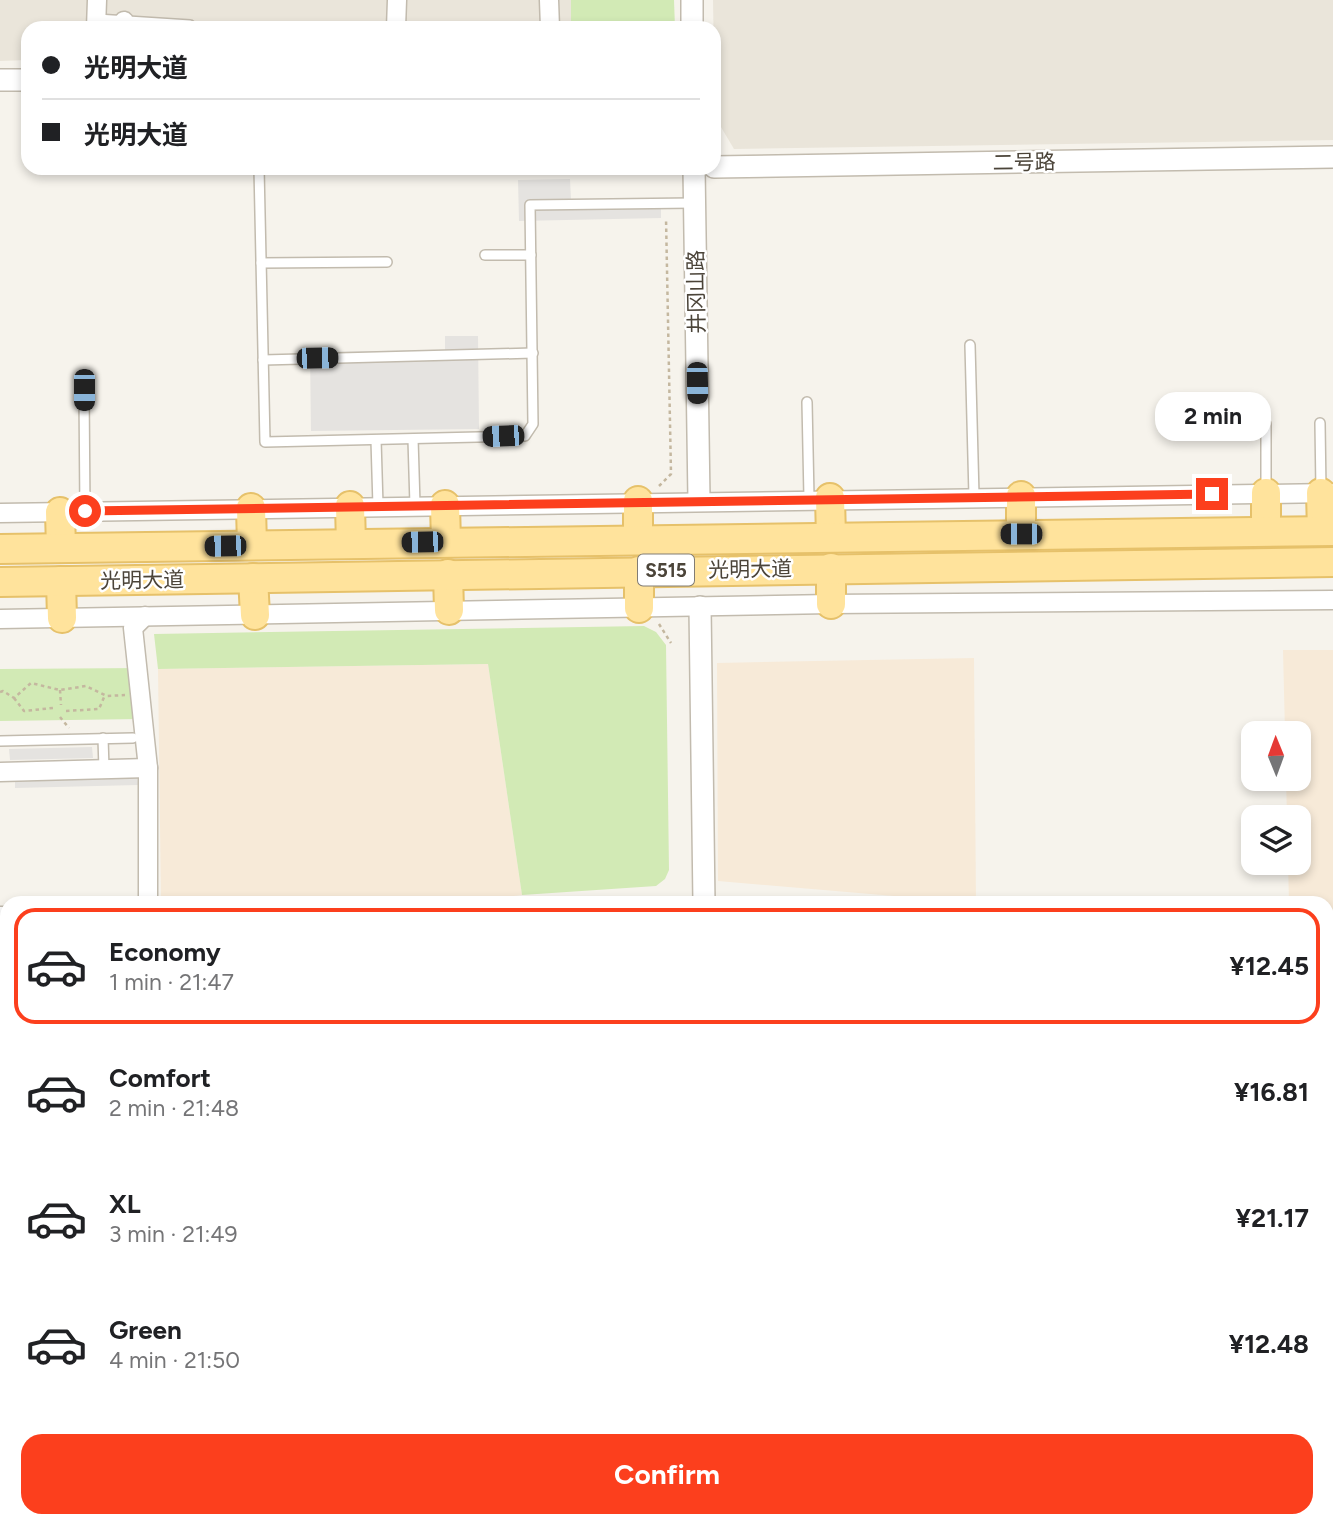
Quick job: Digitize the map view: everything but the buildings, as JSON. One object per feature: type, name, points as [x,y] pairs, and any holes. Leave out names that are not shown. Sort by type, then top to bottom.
[{"type":"main road","points":[[1266,493],[1266,531]]},
{"type":"main road","points":[[1327,493],[1327,531]]},
{"type":"main road","points":[[638,539],[648,494]]},
{"type":"main road","points":[[1021,496],[1021,534]]},
{"type":"main road","points":[[819,498],[831,537]]},
{"type":"main road","points":[[445,505],[446,542]]},
{"type":"main road","points":[[350,506],[351,544]]},
{"type":"main road","points":[[251,508],[252,545]]},
{"type":"main road","points":[[61,548],[73,511]]},
{"type":"main road","name":"光明大道","points":[[0,549],[1327,531]]},
{"type":"main road","name":"光明大道","points":[[0,582],[1333,562]]},
{"type":"main road","points":[[831,568],[831,604]]},
{"type":"main road","points":[[639,571],[646,613]]},
{"type":"main road","points":[[447,574],[449,610]]},
{"type":"main road","points":[[253,578],[255,615]]},
{"type":"main road","points":[[61,581],[62,618]]},
{"type":"street","points":[[96,21],[97,0]]},
{"type":"street","points":[[396,21],[397,0]]},
{"type":"street","points":[[549,0],[550,21]]},
{"type":"street","points":[[692,0],[692,21]]},
{"type":"street","points":[[0,80],[21,80]]},
{"type":"street","name":"二号路","points":[[721,167],[1333,157]]},
{"type":"street","name":"井冈山路","points":[[694,175],[699,500]]},
{"type":"street","points":[[0,513],[445,505],[648,494],[699,500],[1327,493]]},
{"type":"street","name":"光明大道","points":[[0,619],[449,610],[646,613],[699,607],[831,604],[1333,600]]},
{"type":"street","points":[[699,607],[704,896]]},
{"type":"street","points":[[145,616],[133,628],[148,768],[148,896]]},
{"type":"street","points":[[0,772],[148,768]]},
{"type":"lane","points":[[259,175],[265,442],[525,436],[533,424],[530,205],[695,203]]},
{"type":"lane","points":[[485,255],[531,254]]},
{"type":"lane","points":[[261,262],[387,262]]},
{"type":"lane","points":[[970,345],[974,496]]},
{"type":"lane","points":[[263,360],[533,353]]},
{"type":"lane","points":[[73,511],[84,390]]},
{"type":"lane","points":[[807,402],[819,498]]},
{"type":"lane","points":[[1320,423],[1327,493]]},
{"type":"lane","points":[[1266,424],[1266,493]]},
{"type":"lane","points":[[413,439],[415,505]]},
{"type":"lane","points":[[376,440],[378,506]]},
{"type":"lane","points":[[103,738],[104,769]]},
{"type":"lane","points":[[0,741],[133,738]]},
{"type":"path","points":[[648,494],[671,474],[666,218]]},
{"type":"path","points":[[646,613],[664,628],[671,643]]},
{"type":"path","points":[[14,698],[31,683],[60,690],[86,686],[105,695],[129,695]]},
{"type":"path","points":[[60,690],[61,705]]},
{"type":"path","points":[[0,692],[3,691],[14,698],[24,711],[52,708]]},
{"type":"path","points":[[66,711],[94,712],[99,709],[105,695]]},
{"type":"path","points":[[60,717],[69,728]]},
{"type":"shaded area","points":[[0,0],[571,0],[571,21],[21,21],[21,60],[0,61]]},
{"type":"shaded area","points":[[713,0],[1333,0],[1333,140],[734,149],[721,127],[721,21],[713,21]]},
{"type":"shaded area","points":[[570,179],[571,200],[661,199],[661,218],[519,221],[518,180]]},
{"type":"shaded area","points":[[445,336],[478,336],[479,429],[311,431],[310,352],[445,350]]},
{"type":"shaded area","points":[[1283,650],[1333,650],[1333,896],[1289,896],[1288,875],[1311,875],[1311,805],[1287,805],[1286,791],[1311,791],[1311,721],[1285,721]]},
{"type":"shaded area","points":[[974,658],[976,896],[894,896],[718,881],[717,663]]},
{"type":"shaded area","points":[[488,664],[522,895],[161,896],[158,669]]},
{"type":"shaded area","points":[[92,747],[93,758],[10,760],[9,749]]},
{"type":"shaded area","points":[[137,775],[138,785],[15,788],[15,779]]},
{"type":"green space","points":[[571,0],[674,0],[675,21],[571,21]]},
{"type":"green space","points":[[644,626],[656,632],[666,645],[669,870],[665,879],[656,886],[522,895],[488,664],[158,669],[154,634]]},
{"type":"green space","points":[[142,668],[140,719],[0,721],[0,669]]},
{"type":"route","points":[[85,511],[1212,494]]}]
